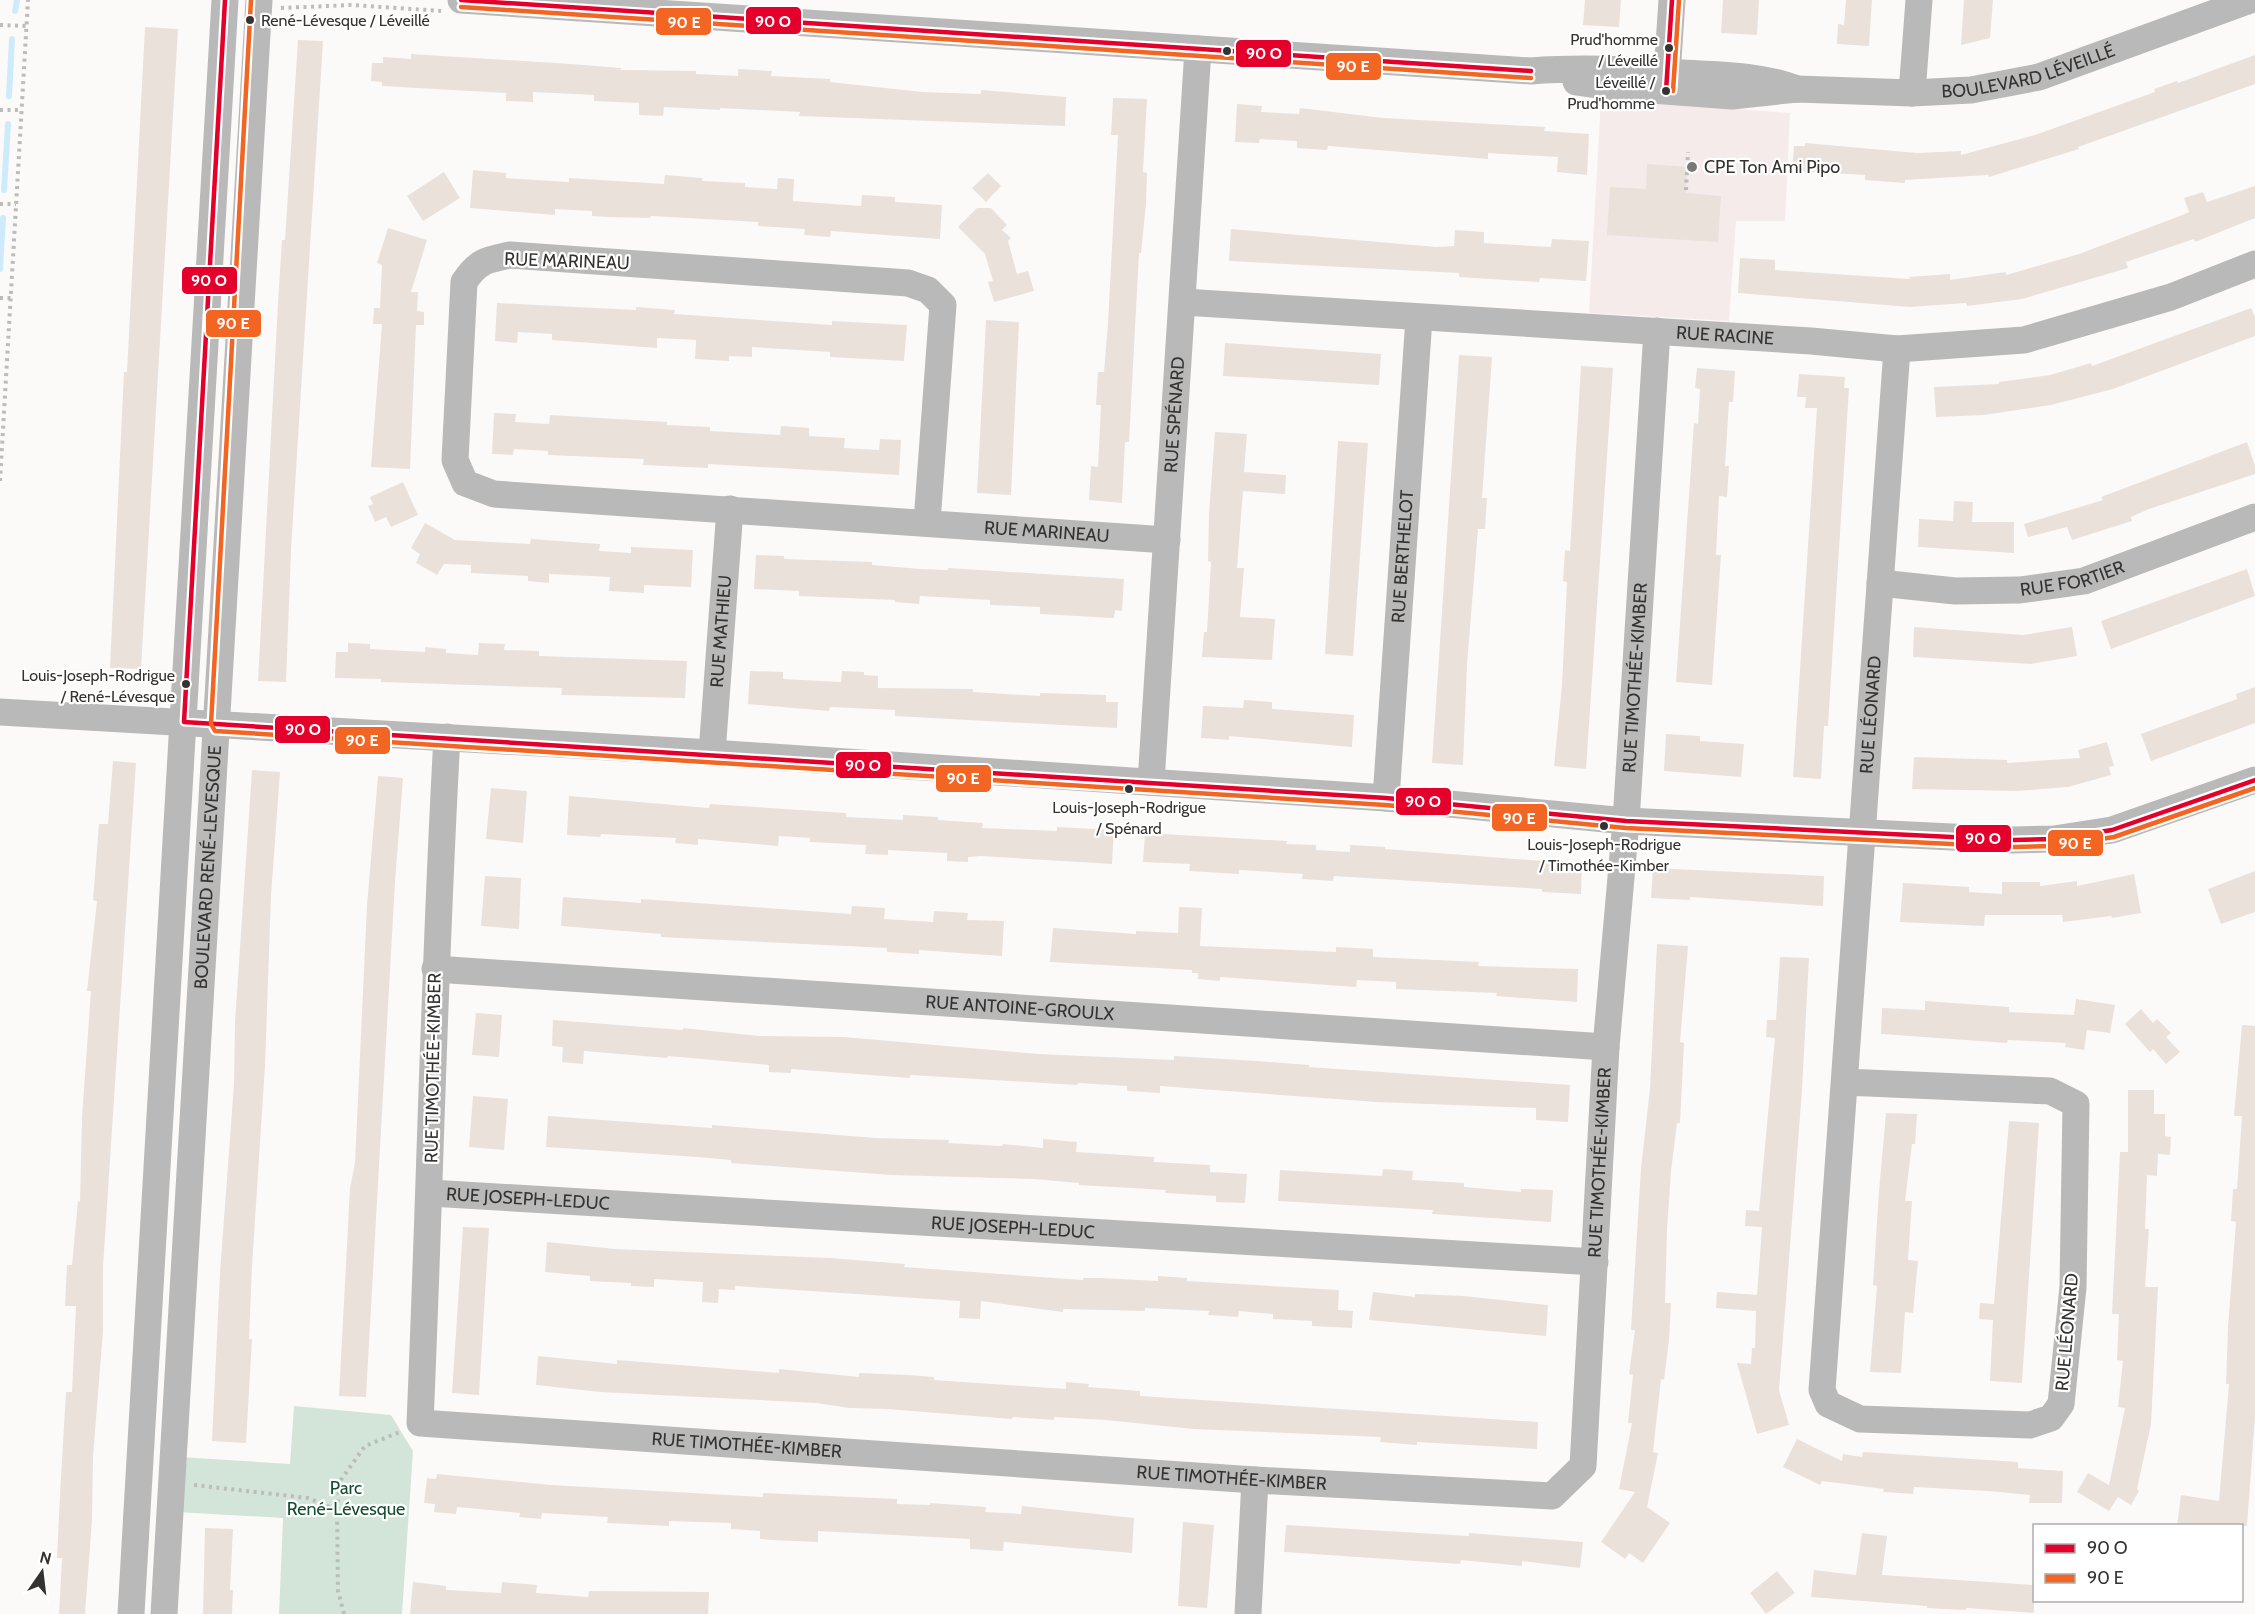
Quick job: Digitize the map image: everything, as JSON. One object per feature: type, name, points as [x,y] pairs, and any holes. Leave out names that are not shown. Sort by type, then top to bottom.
[{"type":"street","name":"BOULEVARD RENÉ-LEVESQUE","points":[[131,1614],[225,0]]},
{"type":"street","name":"BOULEVARD RENÉ-LEVESQUE","points":[[164,1614],[218,724],[258,0]]},
{"type":"street","name":"BOULEVARD LÉVEILLÉ","points":[[461,0],[1531,71],[1585,68],[1666,82],[1758,78],[1797,89],[1912,93],[1971,90],[2039,77],[2250,0]]},
{"type":"street","points":[[1666,82],[1672,0]]},
{"type":"street","points":[[1912,93],[1919,0]]},
{"type":"street","name":"RUE SPÉNARD","points":[[1151,782],[1198,49]]},
{"type":"street","name":"RUE MARINEAU","points":[[927,522],[943,306],[928,290],[908,283],[510,255],[486,260],[474,267],[464,282],[455,460],[465,483],[494,494],[1167,540]]},
{"type":"street","name":"RUE RACINE","points":[[1183,302],[1656,331],[1897,349],[2024,340],[2171,297],[2255,264]]},
{"type":"street","name":"RUE BERTHELOT","points":[[1386,798],[1419,318]]},
{"type":"street","name":"RUE TIMOTHÉE-KIMBER","points":[[447,737],[435,969],[430,1192],[420,1423],[1255,1480],[1552,1496],[1582,1466],[1606,1047],[1626,821],[1656,331]]},
{"type":"street","name":"RUE LÉONARD","points":[[1845,1082],[2050,1091],[2076,1104],[2073,1287],[2061,1404],[2051,1418],[2030,1425],[1860,1419],[1828,1404],[1822,1390],[1897,349]]},
{"type":"street","name":"RUE MATHIEU","points":[[712,753],[730,509]]},
{"type":"street","name":"RUE FORTIER","points":[[1880,583],[1955,591],[2020,590],[2084,581],[2255,517]]},
{"type":"street","points":[[0,712],[712,753],[1151,782],[1386,798],[1626,821],[2013,840],[2085,836],[2141,822],[2255,780]]},
{"type":"street","name":"RUE ANTOINE-GROULX","points":[[435,969],[1606,1047]]},
{"type":"street","name":"RUE JOSEPH-LEDUC","points":[[430,1192],[1595,1262]]},
{"type":"street","points":[[139,1479],[172,1483]]},
{"type":"street","points":[[1248,1614],[1255,1480]]},
{"type":"path","points":[[0,481],[3,391],[11,298],[28,0]]},
{"type":"path","points":[[0,25],[27,26]]},
{"type":"path","points":[[0,110],[22,110]]},
{"type":"path","points":[[1686,190],[1688,152]]},
{"type":"path","points":[[0,204],[16,204]]},
{"type":"path","points":[[0,298],[11,298]]},
{"type":"path","points":[[344,1614],[338,1591],[337,1510],[340,1481],[365,1446],[420,1423]]},
{"type":"path","points":[[172,1483],[308,1498],[337,1510]]},
{"type":"shaded area","name":"CPE Ton Ami Pipo","points":[[1601,99],[1790,113],[1785,221],[1736,221],[1729,321],[1589,313]]},
{"type":"green space","name":"Parc René-Lévesque","points":[[294,1406],[391,1415],[413,1451],[402,1614],[279,1614],[283,1518],[176,1512],[180,1457],[290,1464]]},
{"type":"building","points":[[1585,0],[1621,0],[1619,27],[1583,25]]},
{"type":"building","points":[[1723,0],[1759,0],[1757,35],[1721,33]]},
{"type":"building","points":[[1846,0],[1872,0],[1869,46],[1837,44],[1838,24],[1844,25]]},
{"type":"building","points":[[1964,0],[1993,0],[1990,38],[1961,45]]},
{"type":"building","points":[[145,27],[178,29],[141,669],[110,668],[124,372],[127,372]]},
{"type":"building","points":[[298,40],[323,41],[291,550],[286,682],[258,681],[278,303],[282,240],[285,240]]},
{"type":"building","points":[[411,54],[571,64],[621,68],[621,70],[696,71],[696,74],[738,76],[738,69],[772,71],[771,76],[830,79],[830,82],[922,92],[981,94],[981,90],[1066,97],[1065,126],[799,116],[800,112],[720,108],[720,110],[664,107],[663,116],[639,115],[639,103],[594,101],[594,95],[533,92],[533,102],[506,101],[506,93],[382,86],[382,82],[371,81],[372,63],[383,63],[383,57],[411,59]]},
{"type":"building","points":[[2255,55],[2255,84],[2078,147],[2079,149],[1989,177],[1988,175],[1905,180],[1905,183],[1865,180],[1865,175],[1792,171],[1794,146],[1805,146],[1805,143],[1917,153],[1961,151],[1961,155],[2035,135],[2155,92],[2154,89],[2177,81],[2178,83]]},
{"type":"building","points":[[1113,98],[1147,99],[1143,172],[1147,173],[1146,204],[1141,253],[1139,253],[1129,442],[1125,442],[1122,503],[1089,500],[1091,466],[1098,467],[1101,405],[1096,405],[1098,372],[1104,372],[1108,323],[1118,135],[1111,135]]},
{"type":"building","points":[[1237,104],[1262,106],[1261,112],[1299,114],[1300,108],[1383,118],[1545,127],[1544,131],[1589,134],[1587,175],[1557,172],[1558,157],[1488,153],[1488,159],[1328,146],[1327,150],[1297,148],[1297,141],[1260,139],[1259,143],[1235,142]]},
{"type":"building","points":[[1647,164],[1687,167],[1686,193],[1721,196],[1718,242],[1607,235],[1610,187],[1646,189]]},
{"type":"building","points":[[473,170],[506,173],[506,178],[569,182],[569,178],[664,184],[665,175],[702,178],[702,181],[745,183],[745,187],[777,189],[778,178],[794,179],[793,201],[861,206],[862,195],[895,197],[895,202],[942,205],[940,239],[831,231],[830,237],[804,235],[805,229],[758,226],[758,222],[651,216],[650,218],[592,216],[592,211],[555,209],[555,215],[470,208]]},
{"type":"building","points":[[444,172],[460,198],[423,221],[407,196]]},
{"type":"building","points":[[988,173],[1001,186],[986,202],[972,188]]},
{"type":"building","points":[[2255,186],[2255,218],[2195,242],[2194,239],[2126,262],[2128,268],[2022,299],[1967,306],[1966,303],[1910,307],[1738,293],[1740,258],[1775,260],[1775,270],[1910,279],[1909,277],[1950,274],[1950,280],[2006,272],[2006,275],[2079,254],[2185,214],[2189,212],[2184,198],[2203,192],[2207,202]]},
{"type":"building","points":[[977,208],[991,208],[1007,225],[1002,230],[1011,238],[1008,241],[1017,274],[1028,271],[1034,291],[994,302],[988,282],[993,281],[985,254],[958,227]]},
{"type":"building","points":[[388,228],[427,240],[411,292],[418,292],[417,311],[424,312],[424,325],[416,325],[410,469],[371,467],[382,324],[373,324],[374,308],[380,308],[382,265],[377,263]]},
{"type":"building","points":[[1231,229],[1436,247],[1454,246],[1455,230],[1484,232],[1484,243],[1551,247],[1552,239],[1589,241],[1586,281],[1540,278],[1539,282],[1459,277],[1459,273],[1229,261]]},
{"type":"building","points":[[497,303],[636,310],[636,307],[675,310],[674,314],[832,325],[832,321],[907,325],[904,361],[830,357],[830,352],[752,347],[752,357],[729,356],[729,361],[695,359],[696,340],[657,338],[657,348],[552,340],[552,334],[518,332],[517,343],[495,341]]},
{"type":"building","points":[[2251,308],[2255,317],[2255,336],[2113,389],[2051,405],[1984,415],[1936,417],[1934,387],[1999,384],[1999,382],[2050,375],[2091,363],[2092,366]]},
{"type":"building","points":[[986,320],[1019,322],[1011,495],[977,493]]},
{"type":"building","points":[[1225,343],[1381,354],[1379,385],[1223,376]]},
{"type":"building","points":[[1459,355],[1492,357],[1482,498],[1487,498],[1485,529],[1478,529],[1467,665],[1463,765],[1432,763]]},
{"type":"building","points":[[1581,366],[1613,368],[1586,769],[1554,766],[1562,685],[1567,582],[1563,581],[1565,550],[1570,551]]},
{"type":"building","points":[[1697,368],[1735,371],[1733,402],[1729,402],[1725,466],[1729,466],[1727,497],[1719,496],[1716,555],[1721,555],[1712,685],[1676,682],[1694,423],[1698,424],[1700,389],[1695,388]]},
{"type":"building","points":[[1799,374],[1845,377],[1844,388],[1849,388],[1828,726],[1824,726],[1821,779],[1793,777],[1817,408],[1805,408],[1806,397],[1797,397]]},
{"type":"building","points":[[494,413],[516,414],[515,422],[549,424],[550,415],[667,422],[667,425],[710,427],[710,431],[780,435],[781,426],[809,428],[809,436],[845,438],[844,448],[879,450],[880,439],[901,440],[899,475],[708,464],[708,468],[643,465],[644,459],[548,455],[548,451],[514,449],[513,455],[492,454]]},
{"type":"building","points":[[1215,432],[1247,434],[1244,472],[1286,475],[1285,494],[1243,491],[1237,568],[1244,568],[1240,617],[1275,619],[1272,660],[1202,657],[1204,632],[1207,632],[1211,562],[1208,561],[1209,514]]},
{"type":"building","points":[[1338,441],[1368,443],[1353,656],[1325,654]]},
{"type":"building","points":[[2247,442],[2255,466],[2255,474],[2149,509],[2131,517],[2132,521],[2072,540],[2067,527],[2028,537],[2024,524],[2103,500],[2101,497]]},
{"type":"building","points":[[403,482],[418,515],[391,527],[386,517],[375,522],[368,506],[373,504],[370,497]]},
{"type":"building","points":[[1954,501],[1973,502],[1972,522],[2014,522],[2014,553],[1918,547],[1919,519],[1953,521]]},
{"type":"building","points":[[425,523],[455,540],[530,544],[531,539],[600,544],[599,551],[631,553],[631,547],[693,550],[691,587],[644,585],[644,593],[609,591],[610,577],[549,574],[549,583],[528,581],[528,576],[471,573],[471,565],[444,564],[437,575],[416,563],[420,554],[411,548]]},
{"type":"building","points":[[756,555],[784,556],[784,559],[872,562],[872,565],[921,569],[948,570],[948,568],[1124,579],[1122,611],[1115,610],[1114,618],[1040,614],[1040,607],[990,605],[990,600],[920,596],[919,604],[895,602],[895,600],[799,596],[799,591],[754,589]]},
{"type":"building","points":[[2247,569],[2255,596],[2111,649],[2101,621]]},
{"type":"building","points":[[1914,627],[2023,635],[2072,627],[2077,656],[2031,664],[1913,657]]},
{"type":"building","points":[[348,643],[370,644],[370,649],[425,652],[425,647],[446,649],[446,653],[478,655],[479,643],[505,644],[504,650],[539,651],[539,656],[687,661],[685,698],[561,695],[562,688],[381,682],[381,679],[335,678],[336,652],[348,652]]},
{"type":"building","points":[[750,671],[783,672],[783,679],[841,682],[842,671],[864,672],[864,675],[878,676],[878,688],[973,689],[973,692],[1040,696],[1040,693],[1106,695],[1106,702],[1118,702],[1117,728],[895,716],[895,710],[830,707],[829,711],[748,704]]},
{"type":"building","points":[[2255,687],[2255,723],[2151,761],[2141,734],[2237,699],[2236,694]]},
{"type":"building","points":[[1244,700],[1272,702],[1272,709],[1354,715],[1352,747],[1229,736],[1229,740],[1201,738],[1203,706],[1243,708]]},
{"type":"building","points":[[1666,734],[1700,736],[1700,741],[1744,744],[1741,777],[1664,771]]},
{"type":"building","points":[[2107,742],[2114,766],[2109,767],[2111,775],[2068,787],[2017,791],[1912,789],[1914,757],[2007,760],[2007,763],[2080,758],[2078,750]]},
{"type":"building","points":[[113,761],[136,763],[103,1267],[103,1331],[93,1457],[92,1520],[85,1614],[59,1614],[62,1558],[57,1558],[60,1495],[66,1392],[72,1392],[76,1306],[65,1306],[67,1265],[72,1265],[78,1201],[80,1202],[82,1117],[91,991],[87,991],[97,901],[93,900],[99,824],[108,824]]},
{"type":"building","points":[[252,770],[280,772],[271,896],[265,1066],[252,1266],[249,1339],[252,1339],[246,1443],[212,1441],[220,1273],[234,1084],[235,1022]]},
{"type":"building","points":[[378,776],[403,778],[366,1397],[339,1396],[350,1188],[355,1163],[367,905]]},
{"type":"building","points":[[491,788],[527,791],[523,843],[486,839]]},
{"type":"building","points":[[569,796],[709,808],[710,804],[846,813],[846,817],[903,820],[903,815],[938,817],[938,820],[983,823],[982,828],[1057,831],[1057,827],[1114,830],[1112,864],[981,856],[968,857],[968,862],[947,861],[947,853],[888,850],[888,855],[865,854],[866,845],[810,842],[810,838],[779,836],[778,846],[698,839],[698,845],[675,843],[676,838],[601,834],[600,837],[567,835]]},
{"type":"building","points":[[1145,833],[1287,841],[1286,844],[1316,845],[1316,850],[1350,852],[1350,845],[1582,864],[1581,894],[1542,892],[1542,889],[1334,876],[1333,881],[1302,879],[1303,874],[1239,870],[1239,874],[1189,871],[1190,864],[1143,862]]},
{"type":"building","points":[[1653,868],[1824,876],[1823,906],[1690,897],[1690,900],[1651,898]]},
{"type":"building","points":[[2255,871],[2255,912],[2221,924],[2208,889]]},
{"type":"building","points":[[2134,874],[2141,913],[2063,922],[2062,915],[1985,915],[1984,926],[1900,922],[1903,883],[1969,887],[1969,892],[2002,894],[2002,882],[2040,882],[2040,886],[2077,881],[2077,886]]},
{"type":"building","points":[[485,876],[521,878],[519,929],[481,926]]},
{"type":"building","points":[[563,897],[641,903],[641,899],[851,914],[852,906],[885,908],[884,919],[933,922],[934,911],[968,913],[967,920],[1004,921],[1002,956],[919,950],[919,954],[887,952],[887,948],[661,937],[661,934],[561,926]]},
{"type":"building","points":[[1179,907],[1202,908],[1200,946],[1336,952],[1336,947],[1373,949],[1373,957],[1479,962],[1478,966],[1578,969],[1577,1002],[1496,996],[1497,993],[1396,989],[1396,982],[1357,980],[1356,987],[1220,977],[1220,981],[1198,979],[1198,973],[1192,973],[1192,970],[1050,962],[1053,928],[1136,934],[1136,931],[1178,933]]},
{"type":"building","points":[[1657,944],[1688,946],[1680,1042],[1684,1043],[1680,1123],[1677,1123],[1671,1171],[1667,1230],[1665,1303],[1671,1303],[1669,1340],[1664,1380],[1661,1379],[1653,1452],[1658,1453],[1647,1507],[1670,1523],[1643,1563],[1629,1553],[1625,1559],[1601,1542],[1635,1492],[1619,1489],[1632,1423],[1628,1423],[1633,1375],[1629,1374],[1635,1330],[1631,1330],[1641,1168],[1650,1089]]},
{"type":"building","points":[[1780,957],[1809,958],[1802,1090],[1779,1390],[1789,1425],[1757,1434],[1737,1363],[1751,1364],[1752,1348],[1755,1348],[1756,1311],[1716,1308],[1717,1292],[1757,1295],[1762,1227],[1745,1226],[1746,1210],[1759,1211],[1775,1038],[1766,1037],[1767,1020],[1776,1020]]},
{"type":"building","points":[[2076,999],[2115,1005],[2110,1033],[2087,1030],[2084,1050],[2065,1047],[2066,1043],[2008,1040],[2007,1043],[1881,1034],[1882,1008],[1925,1010],[1925,1001],[2009,1007],[2009,1012],[2074,1015]]},
{"type":"building","points":[[2141,1009],[2153,1023],[2157,1019],[2171,1033],[2166,1037],[2180,1052],[2166,1064],[2153,1049],[2150,1052],[2125,1024]]},
{"type":"building","points":[[476,1013],[502,1015],[499,1057],[472,1055]]},
{"type":"building","points":[[553,1020],[683,1030],[683,1028],[759,1036],[844,1037],[1038,1054],[1174,1060],[1174,1056],[1257,1061],[1309,1065],[1309,1067],[1570,1085],[1568,1122],[1536,1120],[1536,1108],[1376,1102],[1160,1086],[1160,1093],[1127,1091],[1127,1086],[1078,1083],[1077,1085],[910,1075],[910,1078],[791,1069],[791,1073],[769,1072],[769,1065],[668,1056],[667,1058],[584,1051],[583,1064],[562,1062],[563,1047],[552,1046]]},
{"type":"building","points":[[2242,1025],[2255,1026],[2255,1416],[2247,1526],[2243,1524],[2177,1524],[2181,1495],[2219,1501],[2229,1384],[2226,1384],[2228,1327],[2236,1222],[2231,1221],[2233,1189],[2237,1189],[2242,1116],[2234,1116]]},
{"type":"building","points":[[2128,1090],[2154,1090],[2154,1114],[2165,1114],[2165,1136],[2171,1137],[2170,1155],[2158,1154],[2157,1176],[2147,1175],[2145,1229],[2149,1229],[2145,1287],[2158,1287],[2151,1424],[2137,1489],[2139,1491],[2131,1505],[2118,1497],[2109,1511],[2077,1492],[2088,1473],[2109,1485],[2125,1408],[2118,1407],[2123,1361],[2117,1360],[2119,1314],[2112,1314],[2120,1152],[2128,1152]]},
{"type":"building","points":[[473,1096],[508,1099],[504,1150],[469,1147]]},
{"type":"building","points":[[1886,1113],[1917,1114],[1915,1144],[1912,1144],[1905,1201],[1912,1201],[1908,1260],[1918,1261],[1913,1313],[1905,1312],[1901,1373],[1870,1372],[1877,1286],[1873,1285]]},
{"type":"building","points":[[548,1116],[712,1128],[712,1125],[875,1138],[949,1140],[948,1143],[1002,1146],[1003,1144],[1043,1148],[1043,1139],[1077,1142],[1076,1152],[1154,1157],[1154,1162],[1210,1165],[1210,1172],[1247,1174],[1245,1203],[1216,1202],[1216,1196],[1165,1193],[1166,1190],[1079,1185],[1079,1183],[1034,1179],[891,1175],[731,1163],[731,1160],[698,1157],[546,1147]]},
{"type":"building","points":[[2009,1121],[2039,1123],[2022,1383],[1990,1381],[1993,1320],[1979,1319],[1980,1303],[1994,1304]]},
{"type":"building","points":[[1383,1169],[1413,1171],[1412,1180],[1464,1183],[1464,1187],[1521,1192],[1521,1189],[1553,1190],[1551,1222],[1432,1214],[1433,1210],[1278,1201],[1280,1170],[1382,1176]]},
{"type":"building","points":[[463,1227],[489,1228],[479,1395],[452,1393]]},
{"type":"building","points":[[547,1242],[615,1249],[830,1258],[905,1264],[904,1267],[1083,1280],[1083,1278],[1101,1278],[1158,1281],[1158,1276],[1187,1278],[1187,1281],[1339,1290],[1338,1310],[1353,1311],[1352,1328],[1312,1326],[1312,1321],[1273,1319],[1273,1314],[1239,1311],[1238,1317],[1208,1315],[1209,1311],[1145,1308],[1145,1311],[1063,1309],[1063,1312],[981,1301],[980,1319],[959,1318],[960,1301],[735,1286],[735,1290],[719,1289],[718,1303],[702,1302],[703,1282],[654,1279],[654,1287],[631,1286],[631,1283],[590,1281],[590,1276],[545,1272]]},
{"type":"building","points":[[1373,1292],[1415,1297],[1415,1294],[1464,1296],[1548,1305],[1546,1336],[1369,1320]]},
{"type":"building","points":[[538,1356],[617,1364],[617,1360],[779,1373],[779,1369],[859,1377],[859,1373],[908,1375],[934,1377],[934,1380],[1066,1389],[1066,1382],[1089,1384],[1088,1387],[1140,1391],[1140,1396],[1538,1422],[1537,1449],[1417,1442],[1417,1445],[1380,1442],[1381,1437],[1193,1429],[1054,1417],[1054,1420],[1013,1417],[1012,1419],[849,1408],[817,1403],[600,1392],[536,1385]]},
{"type":"building","points":[[1797,1439],[1842,1461],[1843,1454],[1862,1457],[1863,1452],[2018,1462],[2018,1468],[2063,1471],[2062,1503],[2029,1503],[2030,1495],[1988,1491],[1914,1487],[1913,1494],[1883,1492],[1884,1489],[1822,1481],[1820,1485],[1783,1467]]},
{"type":"building","points":[[437,1474],[551,1485],[763,1497],[763,1493],[897,1499],[897,1504],[930,1505],[930,1503],[986,1507],[985,1512],[1021,1514],[1022,1506],[1134,1518],[1132,1553],[1004,1542],[1003,1551],[970,1549],[970,1539],[818,1531],[818,1542],[772,1540],[760,1539],[760,1531],[731,1529],[731,1523],[669,1521],[669,1526],[607,1523],[608,1517],[542,1513],[541,1519],[519,1517],[520,1513],[457,1507],[456,1514],[434,1512],[435,1504],[424,1503],[427,1478],[436,1479]]},
{"type":"building","points":[[1183,1522],[1214,1525],[1207,1608],[1178,1606]]},
{"type":"building","points":[[1286,1525],[1469,1536],[1469,1533],[1583,1542],[1580,1568],[1522,1561],[1522,1566],[1461,1560],[1460,1564],[1284,1552]]},
{"type":"building","points":[[205,1528],[233,1529],[230,1590],[233,1590],[232,1614],[203,1614]]},
{"type":"building","points":[[1862,1533],[1887,1536],[1882,1575],[2033,1585],[2034,1613],[1966,1608],[1966,1610],[1927,1608],[1927,1606],[1811,1597],[1814,1570],[1856,1575]]},
{"type":"building","points":[[1777,1571],[1795,1593],[1766,1614],[1750,1593]]},
{"type":"building","points":[[413,1582],[446,1586],[446,1590],[501,1593],[502,1582],[537,1585],[536,1593],[588,1597],[589,1591],[709,1592],[708,1614],[410,1614]]},
{"type":"waterway","points":[[15,11],[17,0]]},
{"type":"waterway","points":[[9,96],[12,39]]},
{"type":"waterway","points":[[4,190],[8,124]]},
{"type":"waterway","points":[[0,269],[3,218]]},
{"type":"transit line","points":[[225,0],[184,722],[1386,798],[1626,821],[2013,840],[2054,839],[2112,830],[2255,780]]},
{"type":"transit line","points":[[251,0],[211,724],[215,731],[1385,805],[1626,828],[2013,847],[2055,846],[2114,837],[2255,788]]},
{"type":"transit line","points":[[461,0],[1531,71]]},
{"type":"transit line","points":[[1666,91],[1672,0]]},
{"type":"transit line","points":[[1673,91],[1679,0]]},
{"type":"transit line","points":[[461,7],[1531,78]]},
{"type":"place","name":"René-Lévesque / Léveillé","points":[[250,20]]},
{"type":"place","name":"Prud'homme / Léveillé","points":[[1669,48]]},
{"type":"place","name":"Léveillé / Prud'homme","points":[[1666,91]]},
{"type":"place","name":"CPE Ton Ami Pipo","points":[[1692,167]]},
{"type":"place","name":"Louis-Joseph-Rodrigue / René-Lévesque","points":[[186,684]]},
{"type":"place","name":"Louis-Joseph-Rodrigue / Spénard","points":[[1129,789]]},
{"type":"place","name":"Louis-Joseph-Rodrigue / Timothée-Kimber","points":[[1604,826]]}]
